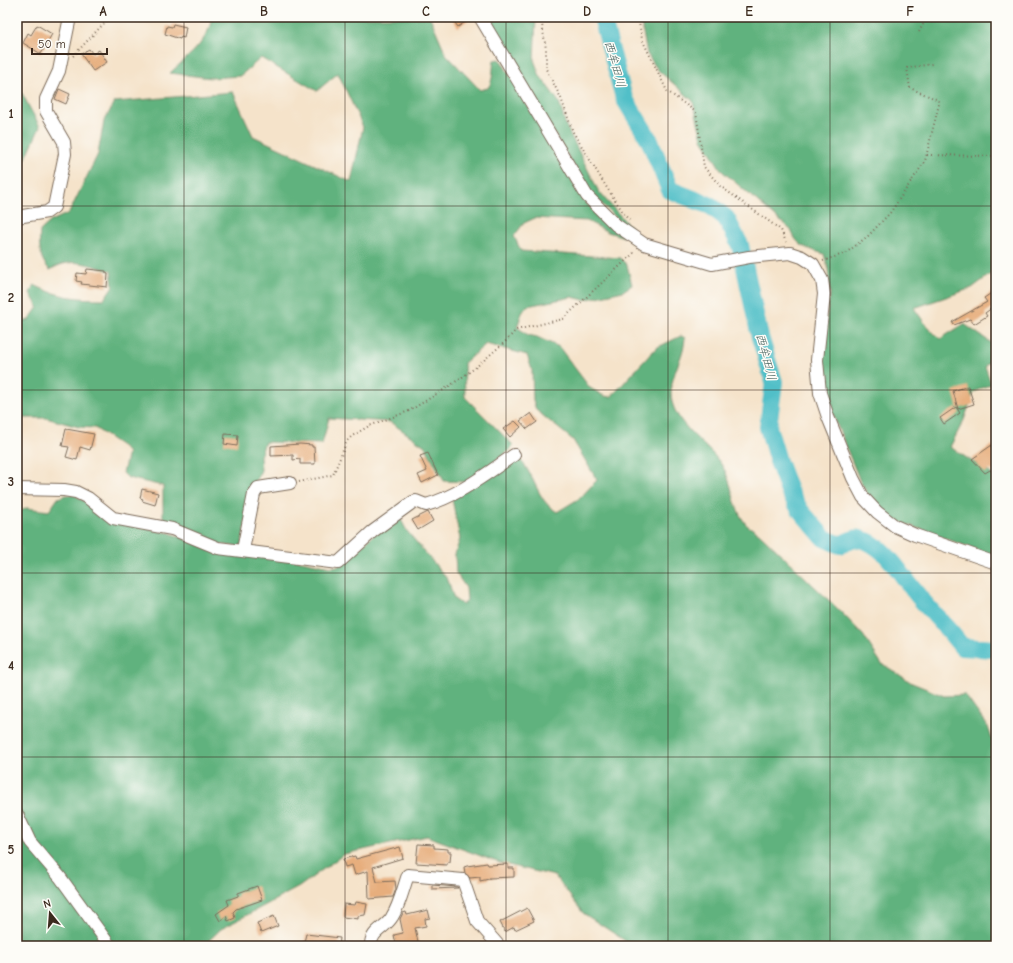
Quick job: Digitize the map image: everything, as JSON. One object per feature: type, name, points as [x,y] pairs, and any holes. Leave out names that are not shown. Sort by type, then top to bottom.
[{"type":"street","points":[[17,217],[47,212],[54,207],[66,154],[64,142],[46,111],[46,99],[59,71],[70,17]]},
{"type":"street","points":[[480,17],[587,196],[616,225],[644,244],[712,264],[749,257],[790,253],[802,257],[813,264],[822,280],[824,294],[817,360],[820,393],[828,417],[853,478],[863,497],[877,512],[894,526],[996,563]]},
{"type":"street","points":[[17,489],[64,490],[76,492],[88,498],[112,518],[172,529],[218,548],[338,563],[372,532],[413,502],[416,501],[426,505],[442,500],[471,484],[514,455]]},
{"type":"street","points":[[243,550],[254,494],[258,488],[290,483]]},
{"type":"street","points":[[17,814],[30,842],[60,877],[110,946]]},
{"type":"street","points":[[371,946],[371,939],[375,933],[392,918],[408,875],[463,880],[478,921],[499,946]]},
{"type":"path","points":[[59,71],[110,17]]},
{"type":"path","points":[[638,17],[642,40],[667,91],[696,112],[704,167],[720,186],[781,230],[790,253]]},
{"type":"path","points":[[918,32],[927,17]]},
{"type":"path","points":[[541,18],[546,49],[546,69],[561,98],[573,132],[606,188],[627,218],[636,224]]},
{"type":"path","points":[[813,264],[846,253],[868,236],[890,213],[927,155],[939,104],[938,100],[910,88],[907,68],[932,64]]},
{"type":"path","points":[[927,155],[996,156]]},
{"type":"path","points":[[290,483],[333,475],[347,441],[352,436],[369,426],[409,411],[448,388],[475,368],[516,330],[563,319],[644,244]]},
{"type":"green space","points":[[211,17],[430,17],[446,54],[480,90],[488,88],[490,85],[494,60],[500,59],[583,199],[602,220],[624,237],[608,232],[587,221],[535,218],[524,223],[514,236],[521,251],[620,258],[627,265],[632,285],[623,291],[584,300],[572,297],[527,306],[522,313],[517,327],[528,335],[537,337],[559,347],[590,388],[604,396],[611,397],[656,348],[681,336],[685,338],[673,379],[671,393],[673,404],[677,414],[690,432],[715,456],[721,464],[728,478],[737,509],[745,523],[760,534],[840,611],[863,635],[881,663],[912,683],[944,696],[965,695],[988,727],[996,751],[996,946],[633,946],[583,913],[555,876],[500,863],[427,836],[344,854],[299,887],[221,929],[203,946],[17,946],[17,513],[26,508],[49,511],[58,498],[66,495],[75,495],[114,522],[170,533],[215,551],[287,558],[330,567],[339,566],[391,519],[400,518],[407,531],[448,580],[454,599],[463,605],[467,600],[466,588],[456,573],[455,554],[460,539],[452,499],[517,457],[528,470],[544,501],[557,512],[580,498],[597,480],[573,440],[536,410],[533,400],[532,370],[527,355],[486,344],[464,363],[465,397],[513,445],[510,450],[467,482],[444,481],[425,446],[390,422],[329,418],[322,444],[265,442],[260,456],[261,470],[252,489],[242,544],[239,547],[218,544],[163,522],[163,486],[128,478],[123,473],[128,453],[123,447],[95,428],[79,427],[46,418],[17,418],[17,323],[29,320],[38,307],[30,293],[34,285],[60,295],[94,299],[104,299],[113,286],[111,271],[87,264],[66,263],[50,270],[46,266],[40,252],[40,231],[51,221],[69,213],[98,154],[104,121],[115,102],[233,92],[253,136],[351,182],[363,127],[338,73],[317,91],[261,58],[240,76],[211,78],[170,73],[190,55],[202,41],[210,25]]},
{"type":"green space","points":[[484,17],[536,17],[534,60],[540,76],[559,102],[566,126],[599,192],[633,230],[624,225],[590,193]]},
{"type":"green space","points":[[640,17],[996,17],[996,270],[972,288],[914,308],[926,325],[940,339],[964,324],[996,346],[996,355],[985,366],[991,384],[974,392],[964,420],[950,447],[996,477],[996,557],[895,520],[886,514],[870,498],[860,481],[826,398],[822,349],[830,294],[828,268],[824,254],[808,249],[800,244],[791,230],[722,171],[702,139],[693,101],[658,70],[647,54]]},
{"type":"green space","points":[[17,84],[40,127],[25,160],[17,167]]},
{"type":"building","points":[[451,17],[472,17],[458,27]]},
{"type":"building","points":[[173,24],[186,27],[184,38],[181,37],[180,39],[165,34],[167,26],[172,27]]},
{"type":"building","points":[[37,25],[52,34],[41,54],[23,43],[28,33],[31,35]]},
{"type":"building","points":[[89,49],[93,54],[99,50],[107,62],[93,71],[81,54]]},
{"type":"building","points":[[59,89],[70,94],[66,104],[55,99]]},
{"type":"building","points":[[87,269],[106,271],[108,274],[107,287],[81,284],[82,282],[76,281],[77,273],[86,274]]},
{"type":"building","points":[[996,290],[996,305],[985,313],[987,316],[974,324],[970,319],[954,325],[952,322],[987,302],[984,298]]},
{"type":"building","points":[[968,386],[974,404],[958,409],[953,391]]},
{"type":"building","points":[[956,407],[960,413],[944,424],[940,418]]},
{"type":"building","points":[[531,413],[537,422],[527,429],[520,421]]},
{"type":"building","points":[[515,421],[521,427],[510,437],[503,429]]},
{"type":"building","points":[[66,429],[94,434],[90,450],[80,447],[77,460],[66,457],[69,447],[62,446]]},
{"type":"building","points":[[225,434],[238,435],[237,446],[224,444]]},
{"type":"building","points":[[300,444],[312,445],[312,447],[314,447],[315,464],[300,464],[300,459],[293,460],[293,455],[271,456],[271,446]]},
{"type":"building","points":[[992,445],[996,450],[996,473],[990,470],[985,473],[972,459]]},
{"type":"building","points":[[428,453],[438,475],[422,483],[418,475],[427,471],[420,456]]},
{"type":"building","points":[[142,489],[158,493],[155,505],[142,501],[143,499],[140,498]]},
{"type":"building","points":[[428,512],[433,521],[418,530],[412,520]]},
{"type":"building","points":[[418,844],[434,845],[434,848],[448,849],[448,852],[451,852],[450,862],[447,862],[447,865],[416,863]]},
{"type":"building","points":[[400,847],[403,858],[373,867],[377,882],[395,881],[396,889],[393,897],[369,899],[368,871],[355,875],[352,865],[345,867],[343,859],[355,856],[356,859]]},
{"type":"building","points":[[487,863],[488,865],[508,864],[508,868],[514,868],[514,877],[489,878],[480,881],[480,877],[470,878],[465,873],[464,867]]},
{"type":"building","points":[[432,885],[457,887],[458,888],[432,889]]},
{"type":"building","points":[[257,886],[262,900],[236,909],[233,912],[235,918],[228,921],[226,916],[220,921],[216,914],[229,905],[227,900],[238,896],[238,893]]},
{"type":"building","points":[[356,902],[367,904],[365,915],[358,916],[358,919],[343,917],[344,904],[355,905]]},
{"type":"building","points":[[527,908],[534,921],[515,930],[514,927],[505,932],[500,922]]},
{"type":"building","points":[[428,910],[430,918],[425,919],[426,926],[415,928],[419,946],[402,946],[401,943],[396,944],[394,935],[403,933],[400,919],[403,913],[406,912],[407,915]]},
{"type":"building","points":[[274,916],[278,926],[261,933],[257,923]]},
{"type":"building","points":[[306,934],[340,938],[339,946],[303,946]]},
{"type":"waterway","name":"西牟田川","points":[[602,17],[624,98],[649,139],[670,190],[711,206],[726,218],[740,245],[760,337],[774,382],[768,427],[789,491],[800,510],[824,538],[840,545],[853,539],[858,539],[870,542],[878,548],[894,564],[925,604],[962,647],[996,649]]}]
